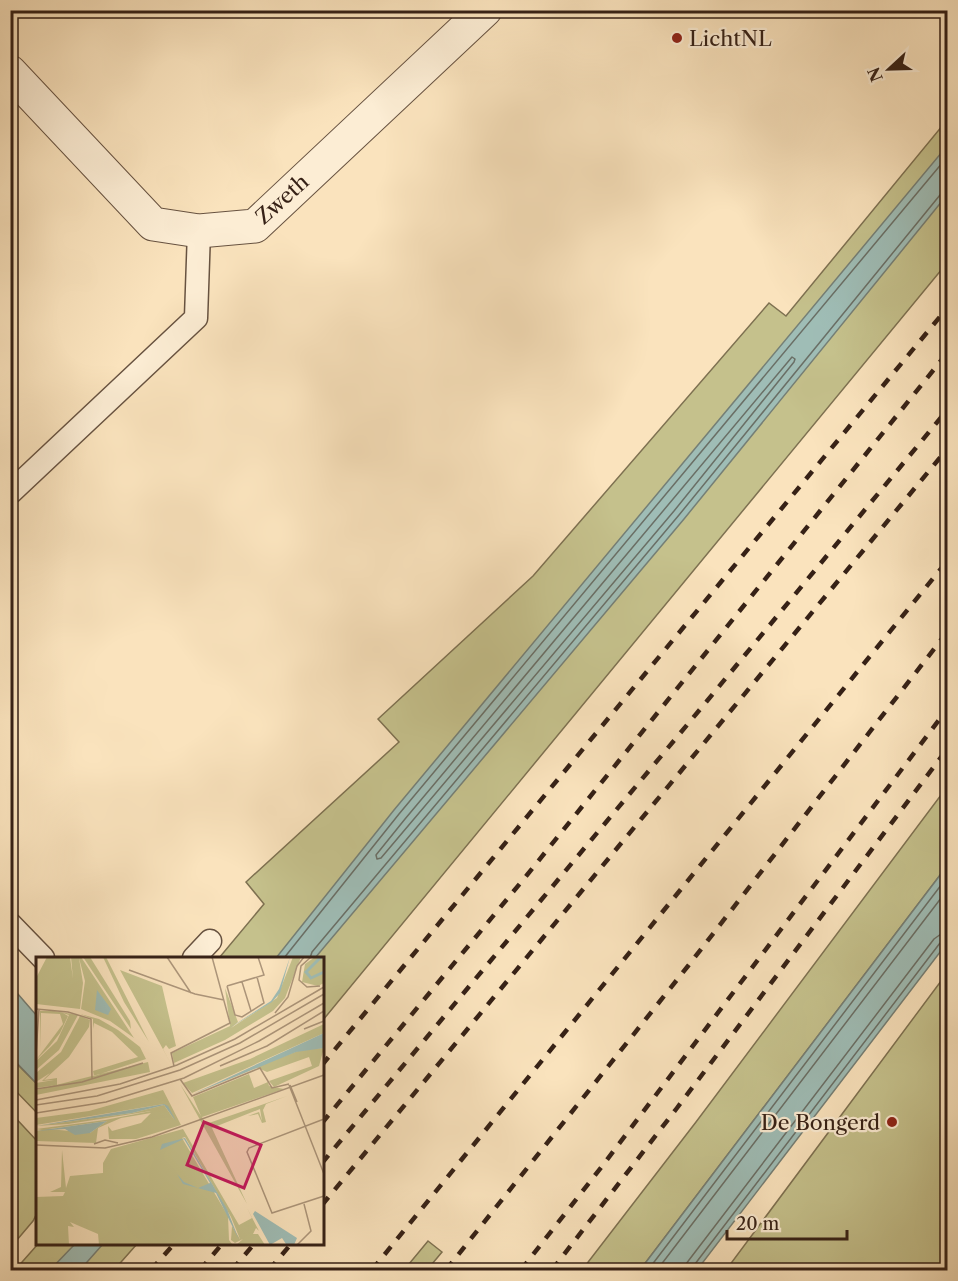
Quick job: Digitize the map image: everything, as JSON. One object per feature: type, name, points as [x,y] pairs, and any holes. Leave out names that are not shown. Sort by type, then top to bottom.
[{"type":"street","name":"Zweth","points":[[10,72],[153,224],[199,231],[255,226],[485,10]]},
{"type":"lane","points":[[10,493],[196,318],[199,231]]},
{"type":"lane","points":[[10,924],[42,957]]},
{"type":"lane","points":[[195,957],[210,941]]},
{"type":"shaded area","points":[[947,120],[947,263],[324,1019],[324,957],[220,957],[264,904],[246,882],[399,742],[378,719],[533,576],[769,303],[786,316]]},
{"type":"shaded area","points":[[947,787],[947,866],[640,1270],[582,1270],[696,1122]]},
{"type":"shaded area","name":"De Bongerd","points":[[947,973],[947,1270],[726,1270]]},
{"type":"shaded area","points":[[10,1057],[36,1083],[36,1112],[11,1086]]},
{"type":"shaded area","points":[[10,1112],[36,1140],[36,1215],[11,1247]]},
{"type":"shaded area","points":[[428,1241],[442,1252],[427,1270],[404,1270]]},
{"type":"shaded area","points":[[37,1245],[136,1245],[114,1270],[15,1270]]},
{"type":"water","points":[[947,146],[947,195],[684,519],[316,957],[277,957],[394,810]]},
{"type":"water","points":[[947,866],[947,943],[697,1270],[640,1270]]},
{"type":"water","points":[[11,986],[36,1015],[36,1083],[11,1057]]},
{"type":"water","points":[[74,1245],[102,1245],[80,1270],[50,1270]]},
{"type":"railway","points":[[324,1063],[948,307]]},
{"type":"railway","points":[[324,1121],[527,875],[948,352]]},
{"type":"railway","points":[[324,1161],[948,409]]},
{"type":"railway","points":[[324,1203],[948,448]]},
{"type":"railway","points":[[372,1270],[948,560]]},
{"type":"railway","points":[[446,1270],[688,966],[948,631]]},
{"type":"railway","points":[[521,1270],[948,708]]},
{"type":"railway","points":[[552,1270],[948,748]]},
{"type":"railway","points":[[151,1270],[173,1245]]},
{"type":"railway","points":[[200,1270],[221,1245]]},
{"type":"railway","points":[[232,1270],[253,1245]]},
{"type":"railway","points":[[269,1270],[290,1245]]},
{"type":"place","name":"LichtNL","points":[[677,38]]},
{"type":"place","name":"De Bongerd","points":[[892,1122]]}]
